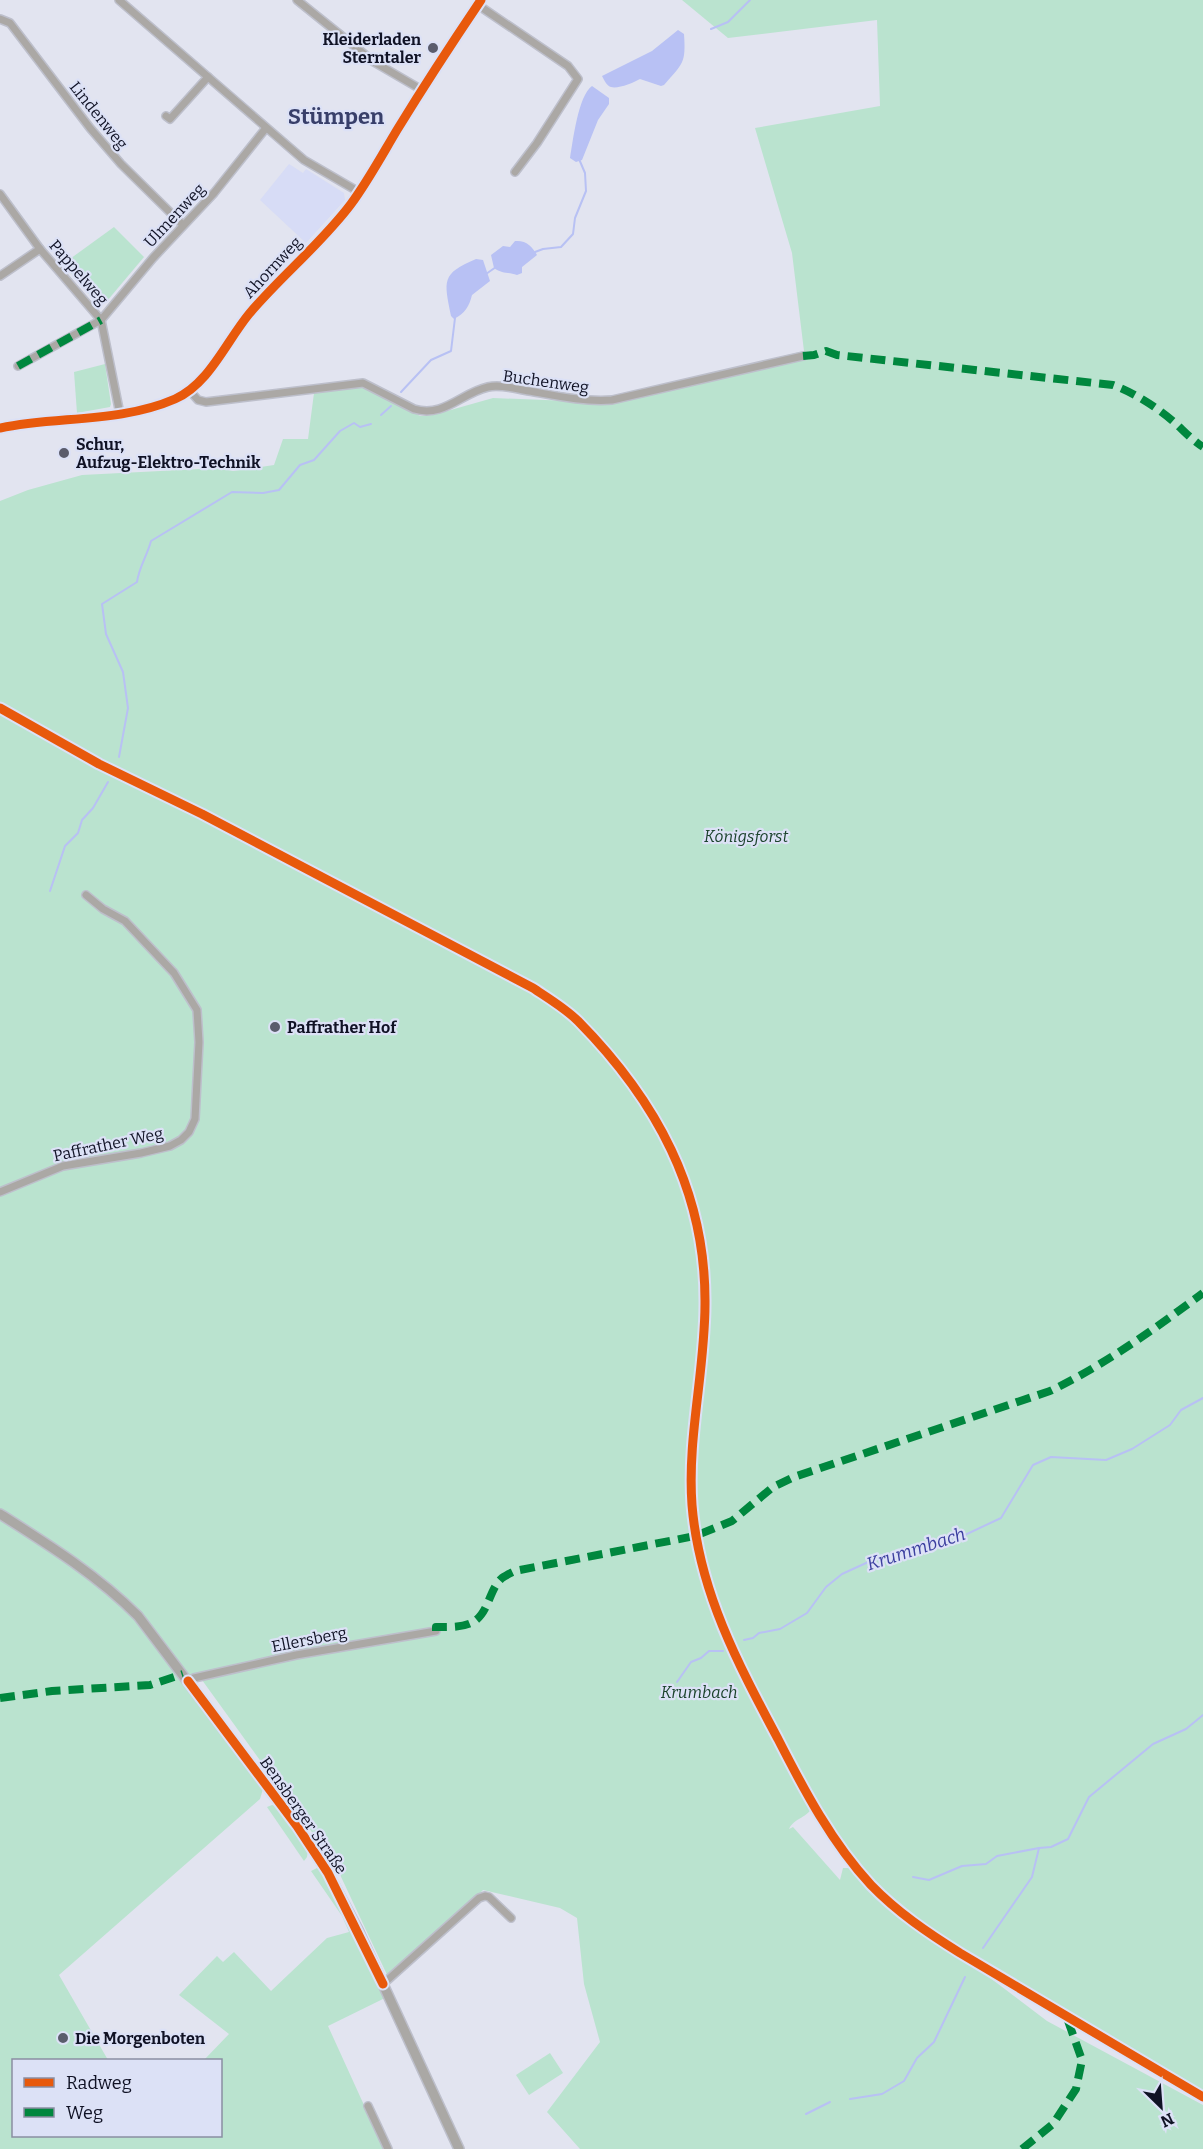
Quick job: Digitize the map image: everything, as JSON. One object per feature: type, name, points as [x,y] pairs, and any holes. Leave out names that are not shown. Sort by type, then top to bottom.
[{"type":"main road","name":"Bensberger Straße","points":[[0,1514],[85,1569],[119,1597],[158,1640],[297,1827],[328,1873],[358,1930],[459,2149]]},
{"type":"street","points":[[297,0],[374,62],[422,90]]},
{"type":"street","points":[[120,1],[304,160],[359,192]]},
{"type":"street","points":[[479,2],[568,66],[578,79],[537,142],[514,172]]},
{"type":"street","name":"Ahornweg","points":[[0,428],[120,414],[151,407],[176,398],[189,390],[202,378],[262,299],[336,221],[359,192],[479,2]]},
{"type":"street","name":"Lindenweg","points":[[0,20],[10,24],[90,128],[121,164],[183,225]]},
{"type":"street","points":[[166,116],[170,119],[208,77]]},
{"type":"street","name":"Ulmenweg","points":[[102,320],[183,225],[214,193],[266,128]]},
{"type":"street","name":"Pappelweg","points":[[0,194],[40,249],[102,320],[120,414]]},
{"type":"street","points":[[0,276],[40,249]]},
{"type":"street","points":[[18,366],[102,320]]},
{"type":"street","name":"Buchenweg","points":[[189,390],[198,400],[206,402],[363,382],[414,409],[433,411],[487,387],[504,387],[592,401],[612,400],[803,356]]},
{"type":"street","name":"Paffrather Weg","points":[[0,1192],[63,1166],[170,1146],[189,1132],[195,1119],[199,1042],[197,1010],[174,973],[124,921],[103,909],[86,895]]},
{"type":"street","name":"Ellersberg","points":[[188,1681],[296,1655],[436,1631]]},
{"type":"street","points":[[383,1984],[479,1898],[489,1897],[511,1918]]},
{"type":"street","points":[[368,2106],[388,2149]]},
{"type":"shaded area","points":[[289,164],[303,173],[306,169],[344,193],[345,200],[306,243],[260,200]]},
{"type":"green space","name":"Königsforst","points":[[682,0],[1203,0],[1203,2102],[905,1911],[903,1912],[1047,2021],[1203,2105],[1203,2149],[580,2149],[547,2112],[600,2042],[584,1984],[577,1918],[560,1908],[483,1890],[415,1959],[389,1979],[335,1864],[202,1680],[185,1683],[263,1789],[260,1799],[59,1975],[107,2059],[12,2059],[12,2137],[222,2137],[222,2059],[205,2059],[229,2034],[179,1995],[217,1956],[223,1962],[234,1952],[271,1991],[327,1938],[349,1932],[342,1916],[311,1871],[317,1868],[322,1871],[351,1926],[385,1998],[328,2026],[384,2149],[0,2149],[0,501],[28,490],[82,475],[219,468],[233,471],[274,465],[283,439],[308,439],[314,393],[358,386],[388,397],[420,416],[433,415],[493,398],[595,402],[804,351],[792,253],[755,128],[880,106],[877,20],[728,38]],"holes":[[[812,1807],[860,1868],[843,1868],[840,1880],[793,1827],[789,1829]]]},
{"type":"green space","points":[[114,227],[144,257],[107,301],[96,302],[63,264]]},
{"type":"green space","points":[[105,364],[110,407],[77,413],[74,372]]},
{"type":"green space","points":[[276,1806],[308,1850],[304,1861],[267,1807]]},
{"type":"green space","points":[[550,2053],[563,2073],[529,2095],[516,2075]]},
{"type":"water","points":[[678,30],[684,34],[684,58],[664,85],[640,79],[618,87],[611,87],[606,83],[602,76],[652,51]]},
{"type":"water","points":[[592,86],[609,98],[609,104],[598,120],[582,160],[576,162],[570,158],[577,119],[583,99]]},
{"type":"water","points":[[515,241],[528,244],[537,255],[522,267],[522,273],[517,275],[494,268],[491,255],[503,246],[510,247]]},
{"type":"water","points":[[476,259],[483,260],[490,281],[472,295],[466,309],[454,319],[451,316],[447,294],[448,280],[456,269]]},
{"type":"waterway","points":[[711,29],[728,22],[750,0]]},
{"type":"waterway","points":[[535,252],[561,247],[573,234],[575,218],[586,191],[585,173],[579,159]]},
{"type":"waterway","points":[[486,274],[496,267]]},
{"type":"waterway","points":[[401,392],[431,360],[451,351],[455,318]]},
{"type":"waterway","points":[[381,415],[391,406]]},
{"type":"waterway","points":[[119,757],[128,708],[123,672],[106,634],[102,604],[137,582],[151,541],[232,492],[263,493],[279,490],[300,465],[314,460],[340,431],[354,423],[360,427],[371,424]]},
{"type":"waterway","points":[[50,891],[65,846],[78,833],[82,820],[93,808],[108,782]]},
{"type":"waterway","name":"Krummbach","points":[[744,1640],[753,1638],[759,1633],[780,1629],[807,1613],[826,1587],[842,1574],[877,1558],[930,1541],[952,1541],[1001,1518],[1033,1465],[1051,1457],[1106,1460],[1132,1449],[1170,1425],[1181,1410],[1203,1398]]},
{"type":"waterway","name":"Krummbach","points":[[677,1682],[691,1662],[701,1658],[709,1651],[723,1651]]},
{"type":"waterway","points":[[983,1948],[1032,1877],[1039,1848],[1051,1847],[1068,1839],[1089,1797],[1153,1744],[1186,1729],[1203,1715]]},
{"type":"waterway","points":[[913,1877],[929,1880],[962,1866],[986,1864],[997,1856],[1039,1848]]},
{"type":"waterway","points":[[850,2099],[882,2094],[904,2081],[917,2058],[934,2042],[965,1977]]},
{"type":"waterway","points":[[806,2114],[830,2102]]},
{"type":"marked path","points":[[18,366],[101,320]]},
{"type":"marked path","points":[[803,356],[826,351],[837,355],[1113,385],[1153,406],[1203,447]]},
{"type":"marked path","points":[[436,1631],[436,1627],[455,1627],[473,1622],[486,1607],[498,1583],[515,1571],[695,1536],[732,1521],[773,1487],[794,1477],[1050,1391],[1110,1358],[1203,1293]]},
{"type":"marked path","points":[[0,1698],[52,1691],[150,1685],[183,1674]]},
{"type":"marked path","points":[[1022,2149],[1053,2124],[1076,2089],[1082,2060],[1067,2018]]},
{"type":"cycle path","points":[[0,428],[132,412],[175,399],[198,383],[249,314],[327,233],[351,204],[481,0]]},
{"type":"cycle path","points":[[0,708],[99,764],[202,814],[533,988],[573,1016],[606,1051],[653,1115],[686,1186],[697,1223],[703,1263],[705,1304],[691,1480],[696,1537],[712,1597],[735,1655],[809,1797],[831,1834],[857,1869],[881,1895],[913,1922],[960,1953],[1203,2097]]},
{"type":"cycle path","points":[[188,1681],[297,1826],[328,1873],[383,1984]]},
{"type":"place","name":"Kleiderladen Sterntaler","points":[[433,48]]},
{"type":"place","name":"Schur, Aufzug-Elektro-Technik","points":[[64,453]]},
{"type":"place","name":"Paffrather Hof","points":[[275,1027]]},
{"type":"place","name":"Die Morgenboten","points":[[63,2038]]},
{"type":"district","name":"Stümpen","points":[[336,116]]},
{"type":"park label","name":"Krumbach","points":[[699,1692]]}]
